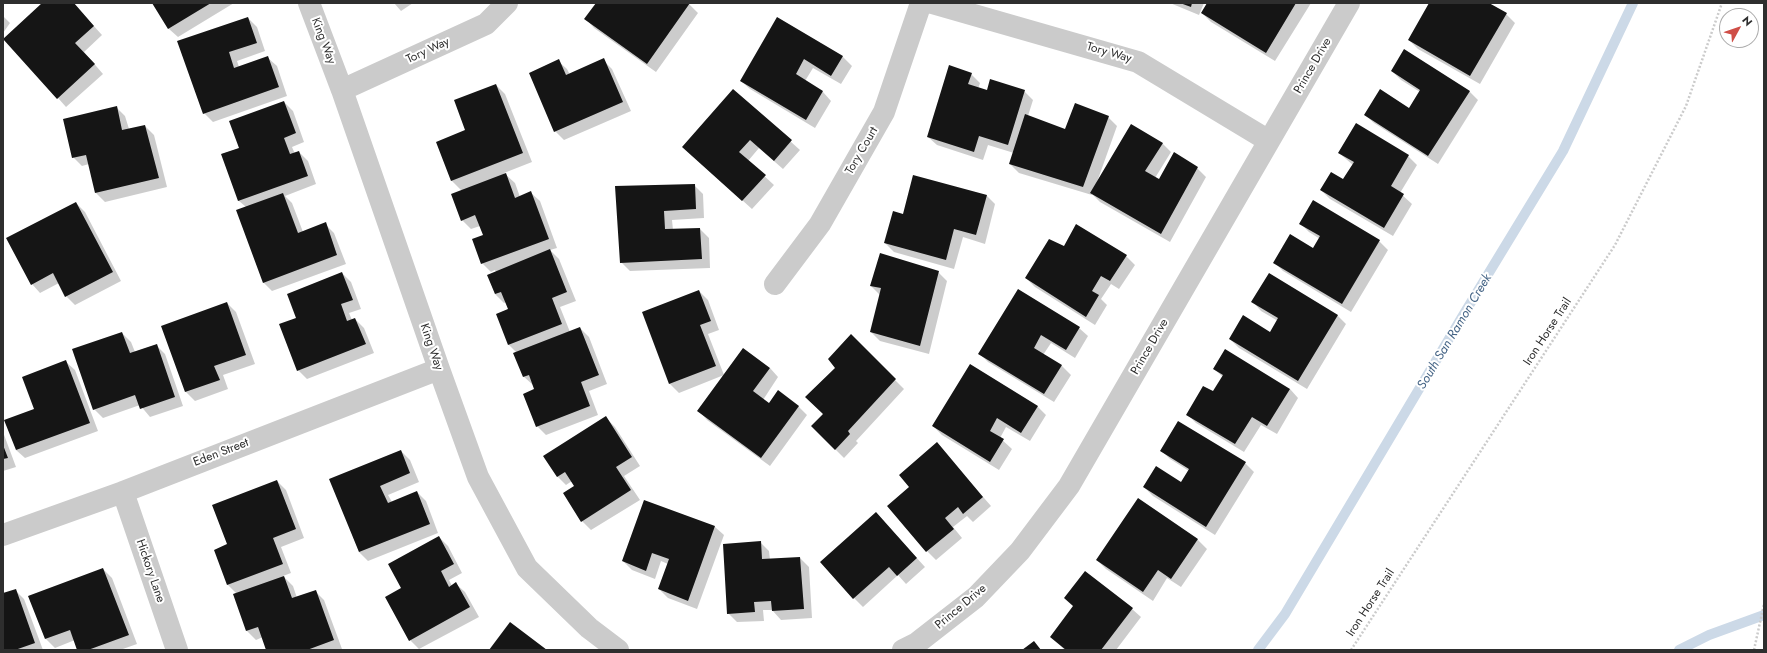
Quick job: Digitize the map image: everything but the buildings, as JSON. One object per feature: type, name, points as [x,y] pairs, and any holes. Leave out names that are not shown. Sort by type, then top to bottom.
[{"type":"street","name":"King Way","points":[[309,3],[342,90],[478,477],[527,568],[588,628],[618,650]]},
{"type":"street","name":"Tory Way","points":[[342,90],[486,24],[507,3]]},
{"type":"street","name":"Tory Court","points":[[775,284],[820,224],[884,112],[921,3]]},
{"type":"street","name":"Tory Way","points":[[932,3],[1138,62],[1269,141]]},
{"type":"street","name":"Prince Drive","points":[[903,650],[917,643],[976,597],[1020,551],[1069,486],[1349,3]]},
{"type":"street","name":"Eden Street","points":[[3,534],[123,492],[439,369]]},
{"type":"street","name":"Hickory Lane","points":[[123,492],[177,650]]},
{"type":"path","name":"Iron Horse Trail","points":[[1351,650],[1615,245],[1686,106],[1722,3]]},
{"type":"path","points":[[1754,650],[1764,604]]},
{"type":"waterway","name":"South San Ramon Creek","points":[[1258,650],[1285,614],[1563,151],[1633,3]]},
{"type":"waterway","points":[[1679,650],[1709,635],[1764,615]]}]
